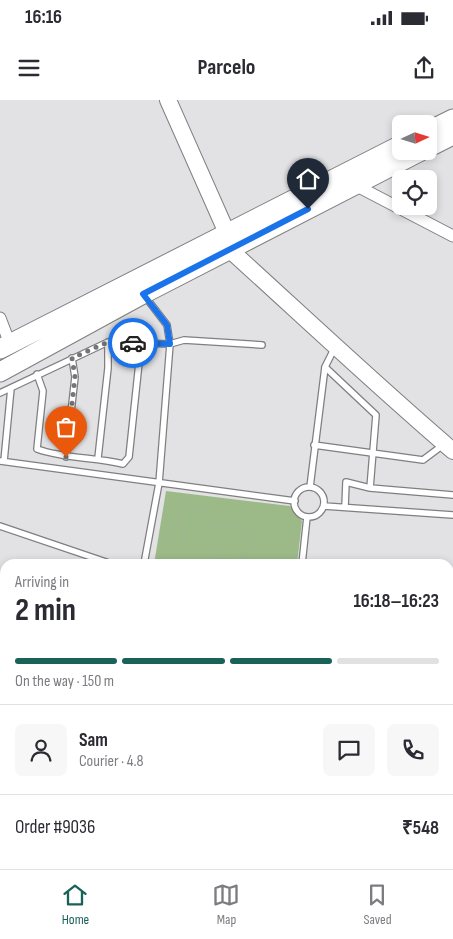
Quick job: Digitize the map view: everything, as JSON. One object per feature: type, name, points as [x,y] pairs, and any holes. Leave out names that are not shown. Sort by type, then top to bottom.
[{"type":"highway","points":[[438,126],[453,119]]},
{"type":"highway","points":[[438,142],[453,135]]},
{"type":"highway","points":[[0,372],[143,294],[228,241],[392,150]]},
{"type":"highway","points":[[5,347],[228,241],[355,185],[404,160]]},
{"type":"main road","points":[[168,100],[228,241],[379,388],[449,448]]},
{"type":"street","points":[[355,185],[453,236]]},
{"type":"street","points":[[0,318],[5,347]]},
{"type":"lane","points":[[143,294],[167,325],[170,344],[159,483],[145,559]]},
{"type":"lane","points":[[0,393],[36,374],[108,342],[170,344],[184,340],[262,345]]},
{"type":"lane","points":[[98,458],[108,368],[108,342]]},
{"type":"lane","points":[[36,374],[43,391],[37,448],[57,456],[98,458],[123,464],[129,458],[141,344]]},
{"type":"lane","points":[[310,487],[325,367],[336,345]]},
{"type":"lane","points":[[66,457],[75,377],[72,358]]},
{"type":"lane","points":[[325,367],[376,415],[370,488]]},
{"type":"lane","points":[[11,388],[2,461],[295,501]]},
{"type":"lane","points":[[314,445],[423,460],[449,448]]},
{"type":"lane","points":[[345,507],[346,482],[370,488],[453,495]]},
{"type":"lane","points":[[310,487],[320,491],[324,506],[318,514],[307,517],[299,513],[295,501],[301,490],[310,487]]},
{"type":"lane","points":[[324,506],[453,515]]},
{"type":"lane","points":[[303,559],[307,517]]},
{"type":"lane","points":[[0,526],[97,559]]},
{"type":"path","points":[[170,537],[184,540],[186,535],[180,527],[179,515],[188,507],[199,508],[205,512],[213,524],[217,526],[228,523],[230,527],[248,533],[252,548],[238,559]]},
{"type":"green space","points":[[166,491],[290,506],[302,521],[298,559],[155,559]]},
{"type":"way so far","points":[[66,457],[75,377],[72,358],[108,342],[133,343]]},
{"type":"route","points":[[133,343],[170,344],[167,325],[143,294],[308,209]]}]
